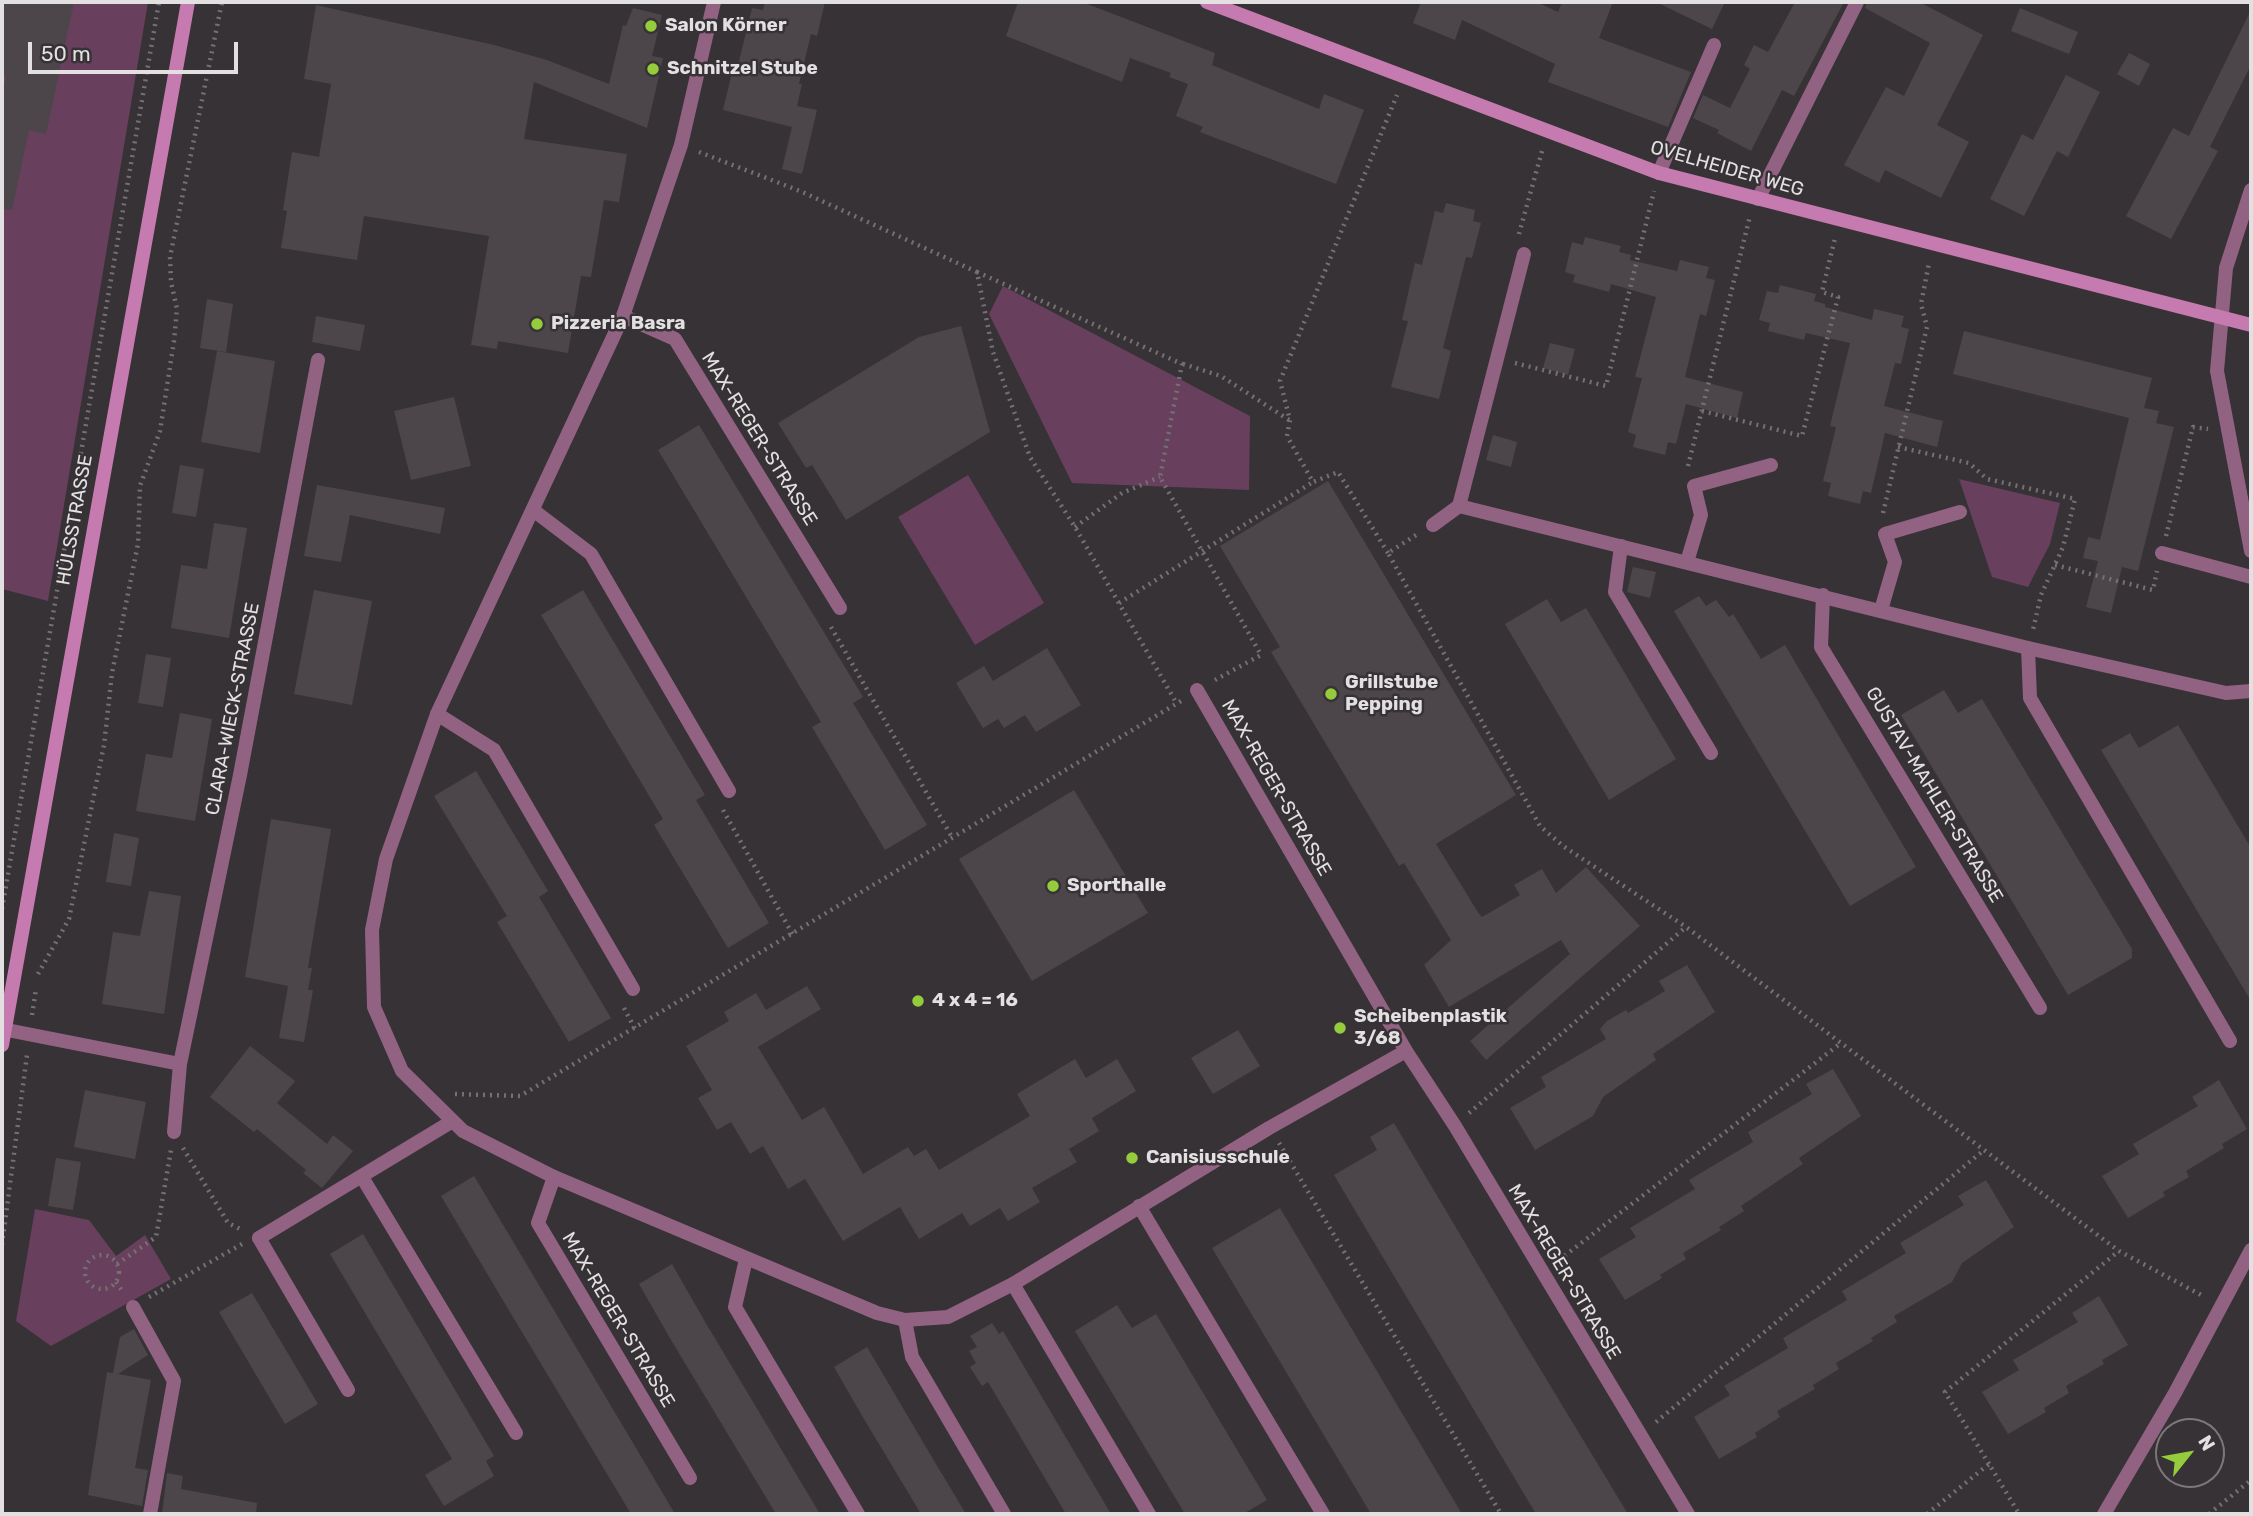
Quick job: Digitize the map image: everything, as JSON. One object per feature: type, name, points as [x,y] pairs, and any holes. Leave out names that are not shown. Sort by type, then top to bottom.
[{"type":"street","name":"HÜLSSTRASSE","points":[[2,1045],[188,2]]},
{"type":"street","points":[[714,2],[681,145],[623,316],[437,714],[386,859],[372,930],[374,1007],[402,1071],[451,1122],[554,1177],[877,1313],[905,1320],[948,1317],[1013,1284],[1269,1128],[1406,1051]]},
{"type":"street","name":"OVELHEIDER WEG","points":[[1207,2],[1659,173],[2251,325]]},
{"type":"street","points":[[1756,198],[1857,2]]},
{"type":"street","points":[[1659,173],[1714,44]]},
{"type":"street","points":[[2251,190],[2226,268],[2217,371],[2251,551]]},
{"type":"street","points":[[1433,525],[1459,506],[1524,254]]},
{"type":"street","name":"MAX-REGER-STRASSE","points":[[623,316],[675,338],[840,608]]},
{"type":"street","name":"CLARA-WIECK-STRASSE","points":[[174,1132],[180,1064],[237,793],[318,360]]},
{"type":"street","points":[[1687,562],[1701,515],[1694,486],[1770,465]]},
{"type":"street","points":[[1459,506],[2028,648],[2226,692],[2251,691]]},
{"type":"street","points":[[533,510],[591,554],[729,791]]},
{"type":"street","points":[[1881,610],[1895,562],[1885,534],[1960,512]]},
{"type":"street","points":[[1622,546],[1615,592],[1711,752]]},
{"type":"street","points":[[2162,553],[2251,577]]},
{"type":"street","name":"GUSTAV-MAHLER-STRASSE","points":[[1823,595],[1821,647],[2040,1008]]},
{"type":"street","points":[[2028,648],[2030,698],[2230,1041]]},
{"type":"street","name":"MAX-REGER-STRASSE","points":[[1197,690],[1406,1051],[1455,1126],[1688,1514]]},
{"type":"street","points":[[437,714],[494,750],[633,989]]},
{"type":"street","points":[[3,1030],[180,1064]]},
{"type":"street","points":[[348,1390],[259,1238],[451,1122]]},
{"type":"street","points":[[362,1177],[516,1433]]},
{"type":"street","name":"MAX-REGER-STRASSE","points":[[554,1177],[538,1223],[690,1478]]},
{"type":"street","points":[[1139,1206],[1323,1514]]},
{"type":"street","points":[[2104,1514],[2251,1250]]},
{"type":"street","points":[[746,1259],[735,1307],[858,1514]]},
{"type":"street","points":[[1013,1284],[1149,1514]]},
{"type":"street","points":[[133,1307],[174,1381],[150,1514]]},
{"type":"street","points":[[905,1320],[912,1357],[1004,1514]]},
{"type":"path","points":[[2,909],[159,2]]},
{"type":"path","points":[[2,1245],[39,971],[69,919],[104,745],[112,673],[138,544],[140,486],[160,431],[177,309],[171,282],[170,257],[222,2]]},
{"type":"path","points":[[1312,482],[1287,436],[1290,420],[1280,381],[1404,78]]},
{"type":"path","points":[[1524,254],[1514,252],[1548,130]]},
{"type":"path","points":[[681,145],[800,191],[1182,364],[1221,376],[1290,420]]},
{"type":"path","points":[[1497,358],[1606,386],[1659,173]]},
{"type":"path","points":[[1694,486],[1686,473],[1756,198]]},
{"type":"path","points":[[1702,411],[1802,436],[1838,297],[1822,292],[1839,220]]},
{"type":"path","points":[[1885,534],[1880,523],[1927,327],[1921,304],[1933,245]]},
{"type":"path","points":[[976,272],[993,352],[1030,457],[1075,527],[1177,704]]},
{"type":"path","points":[[423,1093],[520,1096],[1261,654],[1160,477],[1182,364]]},
{"type":"path","points":[[2055,565],[2153,590],[2193,426],[2229,433]]},
{"type":"path","points":[[1898,447],[1969,463],[1987,479],[2075,499],[2055,565],[2041,595],[2028,648]]},
{"type":"path","points":[[1119,603],[1312,482],[1338,472],[1388,553],[1540,826],[1563,846],[1686,926],[2119,1251],[2222,1306]]},
{"type":"path","points":[[1075,527],[1122,493],[1160,477]]},
{"type":"path","points":[[1388,553],[1433,525]]},
{"type":"path","points":[[840,608],[825,616],[953,839]]},
{"type":"path","points":[[729,791],[717,799],[793,934]]},
{"type":"path","points":[[1455,1126],[1686,926]]},
{"type":"path","points":[[1541,1273],[1841,1043]]},
{"type":"path","points":[[1269,1128],[1501,1514]]},
{"type":"path","points":[[174,1132],[228,1223],[259,1238]]},
{"type":"path","points":[[117,1264],[156,1237],[174,1132]]},
{"type":"path","points":[[1640,1435],[1984,1150]]},
{"type":"path","points":[[133,1307],[246,1241],[259,1238]]},
{"type":"path","points":[[2019,1514],[1945,1392],[2119,1251]]},
{"type":"path","points":[[101,1254],[111,1257],[117,1264],[116,1282],[108,1288],[98,1289],[89,1284],[85,1275],[86,1265],[92,1258],[101,1254]]},
{"type":"path","points":[[1927,1514],[1989,1464]]},
{"type":"path","points":[[2209,1514],[2251,1480]]},
{"type":"shaded area","points":[[2,2],[148,2],[48,601],[2,589]]},
{"type":"shaded area","points":[[1003,286],[1250,416],[1249,490],[1072,483],[989,314]]},
{"type":"shaded area","points":[[968,475],[1044,603],[975,645],[898,517]]},
{"type":"shaded area","points":[[1959,479],[2060,503],[2050,544],[2028,587],[1992,577]]},
{"type":"shaded area","points":[[35,1209],[89,1220],[116,1256],[145,1235],[171,1279],[51,1346],[16,1321]]},
{"type":"building","points":[[2,2],[74,2],[46,134],[29,130],[12,210],[2,209],[2,98],[6,77],[2,70]]},
{"type":"building","points":[[765,2],[825,2],[817,36],[811,34],[799,84],[802,84],[797,106],[817,110],[802,174],[782,169],[792,127],[723,110],[733,68],[737,69],[752,8],[763,10]]},
{"type":"building","points":[[1018,2],[1082,2],[1215,53],[1212,65],[1319,109],[1324,94],[1364,110],[1336,184],[1200,132],[1203,127],[1176,116],[1188,84],[1169,77],[1171,73],[1130,58],[1122,82],[1006,36]]},
{"type":"building","points":[[1421,2],[1537,2],[1558,12],[1562,2],[1613,2],[1599,38],[1691,72],[1668,127],[1548,82],[1555,64],[1462,20],[1455,40],[1413,23]]},
{"type":"building","points":[[1656,2],[1725,2],[1712,29]]},
{"type":"building","points":[[1795,2],[1844,2],[1794,96],[1782,90],[1751,151],[1717,133],[1719,130],[1693,118],[1703,95],[1730,108],[1750,69],[1744,65],[1754,45],[1768,52]]},
{"type":"building","points":[[1867,2],[1919,2],[1983,35],[1937,125],[1969,142],[1941,198],[1885,170],[1879,183],[1844,165],[1886,87],[1904,96],[1930,43],[1865,8]]},
{"type":"building","points":[[316,5],[494,45],[547,60],[609,84],[623,25],[626,26],[633,8],[662,15],[652,56],[663,58],[647,128],[534,82],[524,139],[627,154],[619,202],[604,200],[591,277],[581,276],[568,353],[498,341],[497,349],[471,345],[489,236],[364,216],[357,260],[281,248],[287,211],[283,210],[292,152],[319,157],[331,84],[304,79]]},
{"type":"building","points":[[2020,8],[2078,32],[2069,54],[2011,31]]},
{"type":"building","points":[[2251,10],[2251,65],[2210,147],[2218,151],[2171,239],[2126,216],[2173,128],[2189,136]]},
{"type":"building","points":[[2129,53],[2150,64],[2139,86],[2117,74]]},
{"type":"building","points":[[2066,75],[2100,92],[2068,157],[2057,151],[2024,216],[1990,199],[2022,134],[2033,140]]},
{"type":"building","points":[[1446,203],[1475,210],[1473,221],[1481,223],[1472,258],[1466,257],[1443,348],[1451,351],[1439,399],[1391,387],[1408,321],[1402,320],[1415,263],[1422,265],[1435,211],[1443,213]]},
{"type":"building","points":[[1585,237],[1621,246],[1619,252],[1631,255],[1630,260],[1677,271],[1680,260],[1709,267],[1706,278],[1715,280],[1706,316],[1700,314],[1685,377],[1743,392],[1737,418],[1686,404],[1676,444],[1668,442],[1665,455],[1633,447],[1636,435],[1628,432],[1642,378],[1635,377],[1656,297],[1611,284],[1609,292],[1573,282],[1575,275],[1565,272],[1572,242],[1583,245]]},
{"type":"building","points":[[1780,285],[1816,294],[1814,301],[1825,304],[1825,307],[1872,320],[1874,309],[1904,316],[1901,327],[1909,329],[1901,364],[1895,363],[1884,406],[1943,421],[1937,447],[1885,433],[1871,493],[1863,491],[1860,504],[1828,496],[1831,483],[1823,481],[1836,427],[1830,426],[1850,343],[1806,333],[1804,340],[1768,331],[1770,323],[1759,320],[1767,291],[1778,293]]},
{"type":"building","points":[[207,299],[233,304],[226,352],[200,348]]},
{"type":"building","points":[[316,316],[365,325],[360,351],[312,342]]},
{"type":"building","points":[[961,326],[990,432],[846,520],[812,465],[806,468],[778,423],[919,337]]},
{"type":"building","points":[[1964,331],[2152,378],[2144,408],[2159,411],[2156,423],[2174,427],[2138,571],[2122,567],[2111,613],[2086,607],[2098,561],[2083,558],[2088,537],[2100,540],[2129,418],[1953,374]]},
{"type":"building","points":[[1550,343],[1575,349],[1568,375],[1543,368]]},
{"type":"building","points":[[217,351],[275,361],[260,453],[201,442]]},
{"type":"building","points":[[454,397],[471,466],[411,480],[394,411]]},
{"type":"building","points":[[699,425],[863,697],[853,703],[927,825],[885,850],[812,727],[821,722],[658,450]]},
{"type":"building","points":[[1493,435],[1517,442],[1511,467],[1486,460]]},
{"type":"building","points":[[180,465],[204,469],[196,517],[172,513]]},
{"type":"building","points":[[1328,481],[1516,795],[1436,844],[1479,914],[1482,917],[1520,895],[1514,885],[1542,869],[1556,893],[1586,867],[1640,926],[1486,1060],[1470,1041],[1570,954],[1561,940],[1449,1007],[1424,965],[1451,940],[1404,863],[1399,866],[1271,652],[1280,647],[1220,546]]},
{"type":"building","points":[[317,485],[445,508],[440,534],[350,515],[341,562],[304,556]]},
{"type":"building","points":[[214,523],[247,528],[229,638],[171,628],[181,565],[207,569]]},
{"type":"building","points":[[1633,567],[1656,572],[1650,598],[1627,592]]},
{"type":"building","points":[[314,590],[372,601],[352,705],[294,694]]},
{"type":"building","points":[[583,590],[705,795],[696,800],[769,923],[728,948],[654,825],[663,819],[541,615]]},
{"type":"building","points":[[1699,596],[1706,606],[1716,600],[1729,617],[1733,614],[1761,659],[1785,645],[1916,867],[1850,906],[1674,611]]},
{"type":"building","points":[[1547,599],[1561,622],[1586,608],[1676,759],[1609,800],[1505,624]]},
{"type":"building","points":[[1047,648],[1081,705],[1036,732],[1025,715],[1004,728],[998,719],[983,728],[956,683],[984,666],[993,681]]},
{"type":"building","points":[[146,654],[171,658],[163,707],[138,703]]},
{"type":"building","points":[[1944,690],[1958,713],[1982,699],[2132,949],[2132,958],[2068,995],[1901,715]]},
{"type":"building","points":[[180,713],[212,719],[195,821],[136,811],[146,754],[172,758]]},
{"type":"building","points":[[2178,725],[2251,848],[2251,1001],[2101,750],[2130,733],[2139,748]]},
{"type":"building","points":[[476,771],[548,891],[539,897],[611,1018],[569,1042],[497,922],[507,916],[434,796]]},
{"type":"building","name":"Sporthalle","points":[[1074,790],[1148,913],[1032,981],[959,859]]},
{"type":"building","points":[[271,819],[331,829],[308,968],[312,968],[308,990],[313,990],[304,1042],[279,1038],[288,986],[245,977]]},
{"type":"building","points":[[114,833],[139,838],[131,886],[106,882]]},
{"type":"building","points":[[149,891],[181,896],[164,1014],[102,1004],[113,932],[140,936]]},
{"type":"building","points":[[1687,965],[1715,1012],[1653,1054],[1656,1060],[1603,1097],[1593,1116],[1535,1150],[1510,1108],[1546,1087],[1541,1077],[1606,1039],[1600,1029],[1607,1021],[1626,1010],[1628,1013],[1665,991],[1659,981]]},
{"type":"building","points":[[807,986],[821,1009],[758,1047],[802,1120],[824,1107],[863,1174],[908,1147],[914,1156],[926,1149],[939,1170],[1030,1116],[1017,1094],[1075,1059],[1086,1078],[1117,1059],[1136,1091],[1092,1118],[1099,1131],[1069,1149],[1077,1162],[1032,1188],[1040,1202],[1008,1221],[1000,1208],[970,1226],[962,1213],[919,1239],[900,1207],[843,1241],[805,1179],[788,1189],[763,1146],[750,1154],[731,1122],[717,1130],[698,1098],[712,1090],[686,1046],[729,1021],[724,1012],[756,993],[766,1010]]},
{"type":"building","points":[[1238,1030],[1260,1066],[1213,1094],[1191,1058]]},
{"type":"building","points":[[250,1046],[295,1081],[277,1103],[327,1144],[333,1135],[353,1151],[322,1188],[303,1173],[306,1170],[257,1129],[254,1132],[210,1097]]},
{"type":"building","points":[[1833,1069],[1861,1116],[1799,1158],[1803,1164],[1741,1206],[1744,1211],[1719,1227],[1721,1230],[1683,1253],[1686,1259],[1660,1275],[1662,1278],[1625,1300],[1599,1259],[1636,1237],[1630,1228],[1695,1189],[1689,1180],[1753,1142],[1748,1132],[1812,1094],[1806,1084]]},
{"type":"building","points":[[2219,1080],[2247,1129],[2222,1144],[2224,1148],[2186,1171],[2189,1177],[2163,1192],[2165,1196],[2128,1218],[2102,1176],[2139,1154],[2133,1144],[2198,1106],[2192,1097]]},
{"type":"building","points":[[85,1090],[146,1102],[135,1159],[74,1147]]},
{"type":"building","points":[[1394,1123],[1628,1514],[1536,1514],[1334,1175],[1377,1150],[1370,1137]]},
{"type":"building","points":[[56,1158],[81,1162],[73,1210],[48,1206]]},
{"type":"building","points":[[474,1176],[675,1514],[631,1514],[501,1297],[441,1196]]},
{"type":"building","points":[[1986,1180],[2014,1227],[1962,1263],[1952,1282],[1894,1316],[1897,1322],[1871,1338],[1873,1341],[1836,1363],[1839,1369],[1813,1385],[1815,1389],[1777,1411],[1780,1417],[1755,1433],[1757,1437],[1719,1459],[1694,1417],[1730,1395],[1724,1386],[1788,1348],[1783,1338],[1847,1300],[1842,1291],[1906,1253],[1900,1243],[1964,1205],[1958,1196]]},
{"type":"building","points":[[1280,1208],[1462,1514],[1371,1514],[1212,1248]]},
{"type":"building","points":[[363,1234],[494,1456],[486,1461],[494,1476],[444,1506],[425,1475],[452,1459],[330,1254]]},
{"type":"building","points":[[672,1264],[820,1514],[776,1514],[671,1340],[639,1284]]},
{"type":"building","points":[[252,1293],[318,1404],[285,1424],[219,1312]]},
{"type":"building","points":[[2099,1296],[2128,1345],[2102,1360],[2104,1364],[2066,1386],[2069,1393],[2044,1408],[2046,1412],[2008,1434],[1982,1392],[2019,1370],[2013,1360],[2078,1322],[2072,1313]]},
{"type":"building","points":[[1117,1305],[1132,1328],[1156,1314],[1267,1500],[1243,1514],[1185,1514],[1075,1331]]},
{"type":"building","points":[[992,1323],[999,1334],[1003,1331],[1111,1514],[1066,1514],[988,1382],[982,1386],[970,1367],[976,1363],[969,1351],[977,1347],[970,1336]]},
{"type":"building","points":[[134,1329],[148,1355],[118,1374],[151,1380],[135,1468],[148,1470],[142,1506],[88,1495],[107,1372],[113,1373],[120,1337]]},
{"type":"building","points":[[867,1347],[966,1514],[921,1514],[861,1414],[834,1367]]},
{"type":"building","points":[[167,1473],[183,1476],[181,1489],[257,1503],[256,1514],[162,1514]]},
{"type":"place","name":"Salon Körner","points":[[651,26]]},
{"type":"place","name":"Schnitzel Stube","points":[[653,69]]},
{"type":"place","name":"Pizzeria Basra","points":[[537,324]]},
{"type":"place","name":"Grillstube Pepping","points":[[1331,694]]},
{"type":"place","name":"Sporthalle","points":[[1053,886]]},
{"type":"place","name":"4 x 4 = 16","points":[[918,1001]]},
{"type":"place","name":"Scheibenplastik 3/68","points":[[1340,1028]]},
{"type":"place","name":"Canisiusschule","points":[[1132,1158]]}]
